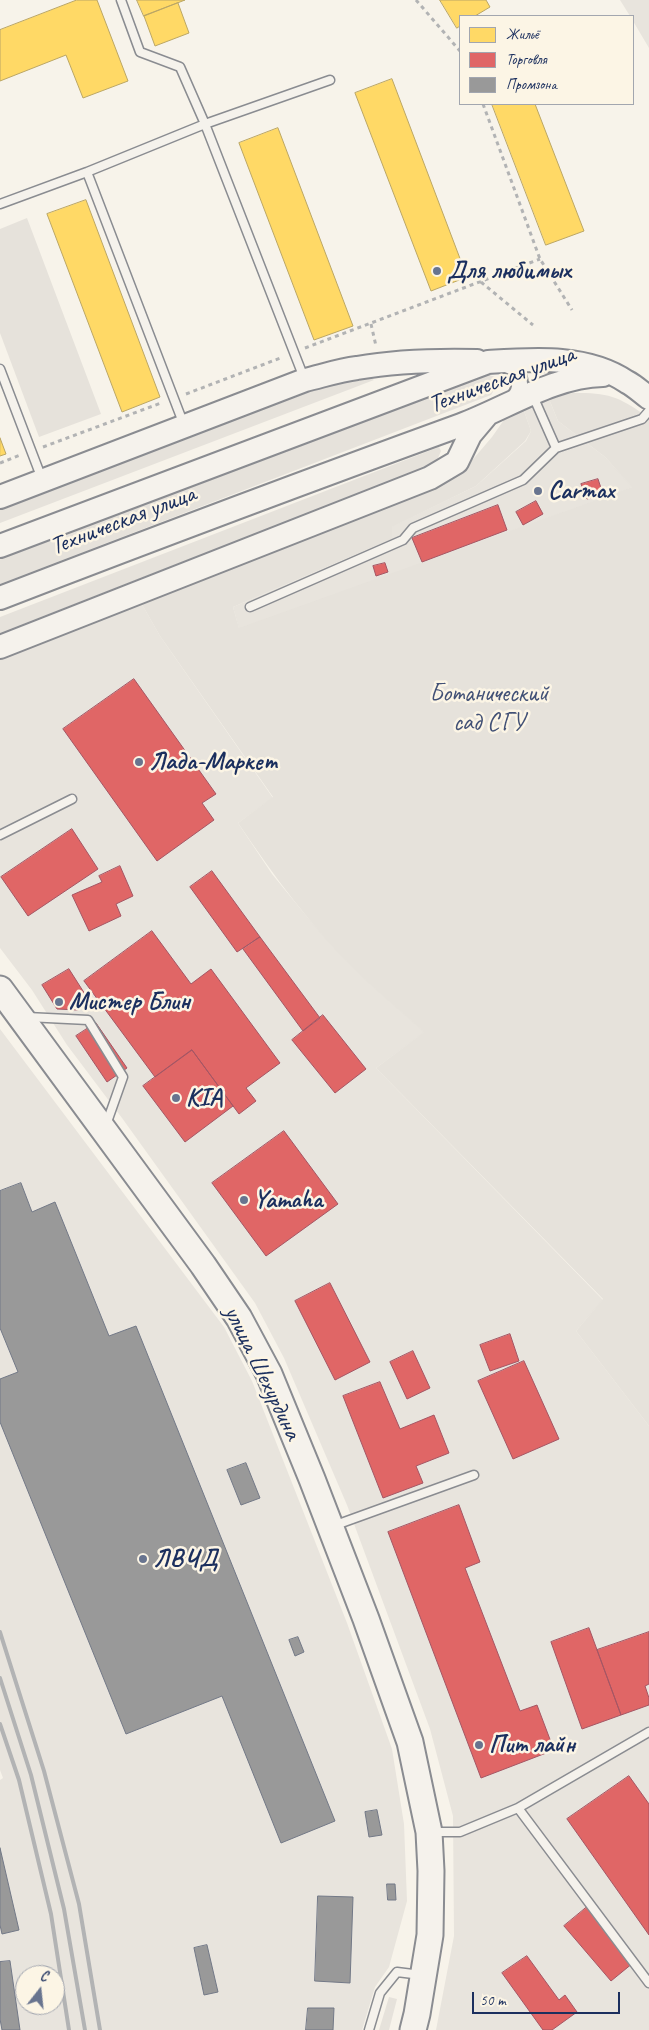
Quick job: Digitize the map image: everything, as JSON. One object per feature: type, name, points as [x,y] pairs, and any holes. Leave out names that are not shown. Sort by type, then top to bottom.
[{"type":"main road","points":[[0,497],[305,380],[382,364],[441,360],[493,361]]},
{"type":"main road","name":"Техническая улица","points":[[0,546],[493,361],[564,360],[588,365],[614,374]]},
{"type":"main road","points":[[614,374],[627,381],[649,398]]},
{"type":"main road","name":"Техническая улица","points":[[0,598],[496,411],[532,394],[574,378],[614,374]]},
{"type":"main road","points":[[0,647],[430,478],[457,462],[470,436],[496,411]]},
{"type":"main road","name":"улица Шехурдина","points":[[0,989],[203,1265],[239,1318],[269,1374],[330,1527],[410,1742],[426,1821],[431,1871],[430,1935],[418,2014],[413,2030]]},
{"type":"street","points":[[493,361],[515,368],[521,381],[517,396],[496,411]]},
{"type":"lane","points":[[120,0],[140,52],[180,67],[305,380]]},
{"type":"lane","points":[[0,204],[87,172],[204,124],[330,80]]},
{"type":"lane","points":[[87,172],[184,426]]},
{"type":"lane","points":[[0,368],[43,480]]},
{"type":"lane","points":[[532,394],[556,448]]},
{"type":"lane","points":[[250,607],[403,540],[413,528],[523,480],[556,448],[642,419],[649,412]]},
{"type":"lane","points":[[0,835],[72,799]]},
{"type":"lane","points":[[20,1017],[88,1020],[122,1077],[104,1132]]},
{"type":"lane","points":[[330,1527],[474,1475]]},
{"type":"lane","points":[[426,1821],[460,1832],[518,1808],[649,1732]]},
{"type":"lane","points":[[518,1808],[649,1983]]},
{"type":"lane","points":[[369,2030],[380,1993],[397,1972],[423,1975]]},
{"type":"path","points":[[416,0],[459,50]]},
{"type":"path","points":[[483,105],[540,259],[572,310]]},
{"type":"path","points":[[0,463],[540,259]]},
{"type":"path","points":[[480,282],[533,325]]},
{"type":"shaded area","points":[[620,0],[649,0],[649,48],[634,23],[634,15],[629,15]]},
{"type":"shaded area","points":[[549,399],[558,421],[605,457],[633,487],[239,629],[233,607],[392,539],[391,527],[476,486],[526,441],[531,431],[523,408]]},
{"type":"shaded area","points":[[140,601],[160,636],[273,798],[238,823],[272,874],[308,918],[358,972],[425,1032],[376,1068],[603,1300],[576,1331],[649,1426],[649,2030],[436,2030],[454,1936],[453,1816],[430,1729],[347,1505],[284,1358],[255,1303],[67,1045],[32,990],[0,948],[0,656]]},
{"type":"shaded area","points":[[0,1029],[224,1327],[252,1381],[347,1623],[392,1749],[404,1824],[407,1901],[389,1967],[375,1987],[362,2030],[0,2030],[0,1780],[3,1778],[0,1770]]},
{"type":"green space","points":[[27,218],[101,414],[39,437],[0,333],[0,229]]},
{"type":"green space","points":[[487,374],[495,377],[498,384],[491,395],[0,584],[0,559]]},
{"type":"green space","points":[[366,375],[374,380],[0,523],[0,504],[306,388]]},
{"type":"green space","name":"Ботанический сад СГУ","points":[[572,393],[614,397],[649,418],[649,1426],[576,1331],[603,1299],[376,1068],[424,1032],[341,956],[309,920],[238,823],[273,797],[160,636],[140,601],[440,486],[463,471],[492,437],[506,417],[523,408],[531,431],[525,441],[476,486],[392,527],[392,539],[233,607],[239,628],[632,487],[605,457],[558,421],[549,399]]},
{"type":"green space","points":[[439,447],[441,451],[438,458],[421,469],[0,633],[0,617]]},
{"type":"green space","points":[[389,1997],[397,1999],[389,2030],[379,2030]]},
{"type":"building: Жильё","points":[[77,0],[97,0],[128,81],[83,98],[66,55],[0,81],[0,30]]},
{"type":"building: Жильё","points":[[137,0],[185,0],[144,16]]},
{"type":"building: Жильё","points":[[440,0],[486,0],[490,7],[477,15],[459,15],[459,27],[457,28]]},
{"type":"building: Жильё","points":[[178,3],[189,33],[155,46],[144,16]]},
{"type":"building: Жильё","points":[[392,79],[467,277],[431,291],[355,93]]},
{"type":"building: Жильё","points":[[492,105],[535,105],[584,231],[546,245]]},
{"type":"building: Жильё","points":[[278,128],[353,326],[314,340],[239,143]]},
{"type":"building: Жильё","points":[[86,200],[160,397],[122,412],[47,214]]},
{"type":"building: Жильё","points":[[0,438],[6,454],[0,456]]},
{"type":"building: Торговля","points":[[598,479],[603,494],[587,499],[581,484]]},
{"type":"building: Торговля","points":[[536,501],[543,514],[523,525],[516,512]]},
{"type":"building: Торговля","points":[[498,505],[507,530],[422,562],[412,538]]},
{"type":"building: Торговля","points":[[385,563],[388,572],[376,576],[373,566]]},
{"type":"building: Торговля","name":"Лада-Маркет","points":[[134,679],[216,794],[202,803],[214,820],[157,861],[63,729]]},
{"type":"building: Торговля","points":[[72,829],[98,869],[28,916],[1,877]]},
{"type":"building: Торговля","points":[[120,866],[133,896],[116,904],[121,916],[89,931],[72,895],[102,882],[99,876]]},
{"type":"building: Торговля","points":[[212,871],[260,937],[237,952],[190,887]]},
{"type":"building: Торговля","points":[[152,931],[191,984],[211,969],[280,1063],[246,1088],[256,1101],[239,1114],[192,1050],[155,1077],[84,981]]},
{"type":"building: Торговля","points":[[260,937],[320,1018],[303,1031],[243,949]]},
{"type":"building: Торговля","points":[[69,969],[90,1002],[78,1010],[57,1009],[42,985]]},
{"type":"building: Торговля","points":[[323,1015],[366,1069],[335,1093],[292,1040]]},
{"type":"building: Торговля","points":[[96,1023],[127,1068],[107,1082],[76,1036]]},
{"type":"building: Торговля","points":[[192,1050],[233,1106],[185,1142],[143,1086]]},
{"type":"building: Торговля","points":[[284,1131],[338,1204],[266,1256],[212,1183]]},
{"type":"building: Торговля","points":[[330,1283],[370,1362],[335,1380],[295,1301]]},
{"type":"building: Торговля","points":[[510,1334],[519,1361],[490,1371],[480,1345]]},
{"type":"building: Торговля","points":[[413,1351],[430,1388],[407,1399],[390,1362]]},
{"type":"building: Торговля","points":[[524,1361],[559,1439],[513,1459],[478,1381]]},
{"type":"building: Торговля","points":[[380,1382],[400,1429],[434,1415],[449,1453],[416,1466],[423,1483],[383,1498],[343,1396]]},
{"type":"building: Торговля","points":[[459,1505],[480,1562],[465,1568],[520,1711],[537,1705],[554,1750],[481,1778],[388,1532]]},
{"type":"building: Торговля","points":[[589,1628],[621,1715],[582,1729],[551,1642]]},
{"type":"building: Торговля","points":[[649,1632],[649,1684],[645,1686],[649,1705],[621,1715],[597,1650]]},
{"type":"building: Торговля","points":[[629,1776],[649,1804],[649,1935],[567,1819]]},
{"type":"building: Торговля","points":[[587,1907],[633,1963],[611,1981],[564,1926]]},
{"type":"building: Торговля","points":[[527,1956],[559,2000],[565,1995],[577,2012],[552,2030],[543,2030],[502,1973]]},
{"type":"building: Промзона","name":"ЛВЧД","points":[[21,1183],[32,1212],[55,1202],[109,1336],[136,1326],[335,1821],[281,1843],[222,1696],[126,1734],[0,1422],[0,1379],[18,1372],[0,1328],[0,1191]]},
{"type":"building: Промзона","points":[[246,1463],[260,1498],[241,1505],[227,1470]]},
{"type":"building: Промзона","points":[[298,1637],[304,1652],[295,1656],[289,1640]]},
{"type":"building: Промзона","points":[[377,1810],[382,1835],[369,1837],[365,1812]]},
{"type":"building: Промзона","points":[[0,1848],[19,1930],[2,1934],[0,1925]]},
{"type":"building: Промзона","points":[[387,1884],[395,1884],[396,1900],[388,1900]]},
{"type":"building: Промзона","points":[[318,1896],[353,1897],[350,1983],[315,1981]]},
{"type":"building: Промзона","points":[[207,1945],[218,1992],[204,1995],[194,1948]]},
{"type":"building: Промзона","points":[[10,1961],[15,1996],[15,2015],[18,2015],[20,2030],[2,2030],[0,2019],[0,1962]]},
{"type":"building: Промзона","points":[[308,2008],[334,2008],[333,2030],[306,2030]]},
{"type":"railway","points":[[0,1632],[44,1771],[79,1904],[100,2030]]},
{"type":"railway","points":[[0,1678],[31,1775],[64,1909],[85,2030]]},
{"type":"railway","points":[[0,1724],[19,1780],[51,1914],[69,2030]]},
{"type":"place","name":"Для любимых","points":[[437,271]]},
{"type":"place","name":"Carmax","points":[[538,491]]},
{"type":"place","name":"Лада-Маркет","points":[[139,762]]},
{"type":"place","name":"Мистер Блин","points":[[59,1002]]},
{"type":"place","name":"KIA","points":[[176,1098]]},
{"type":"place","name":"Yamaha","points":[[244,1200]]},
{"type":"place","name":"ЛВЧД","points":[[143,1559]]},
{"type":"place","name":"Пит лайн","points":[[479,1745]]}]
